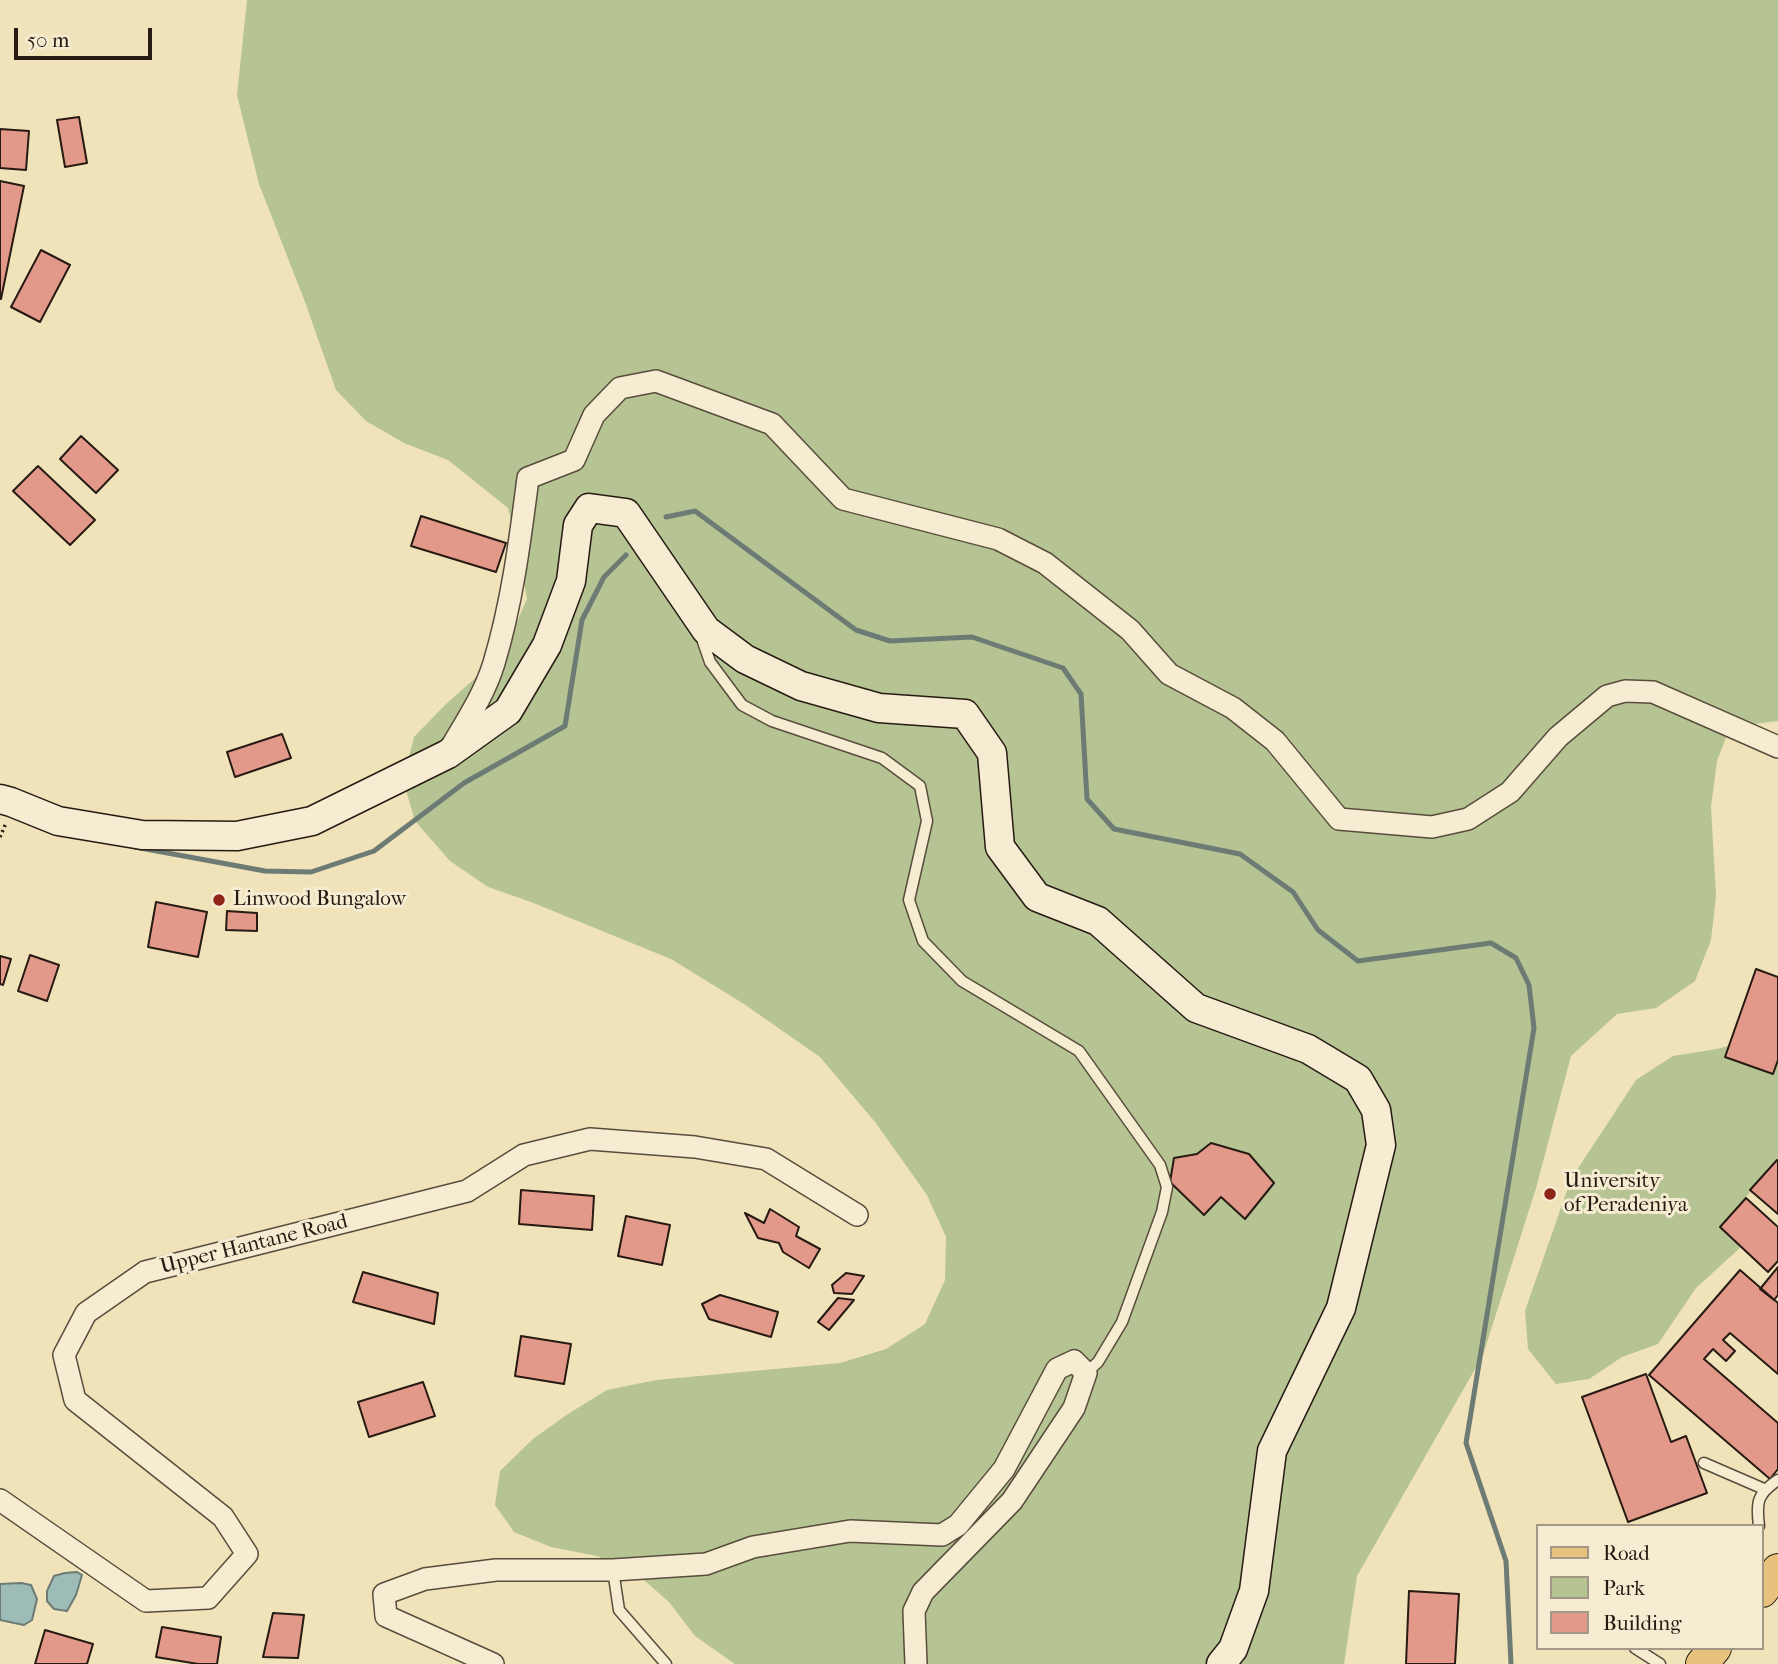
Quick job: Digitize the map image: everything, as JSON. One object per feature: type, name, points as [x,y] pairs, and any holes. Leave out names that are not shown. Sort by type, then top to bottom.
[{"type":"main road","points":[[1764,1588],[1778,1570]]},
{"type":"main road","points":[[1702,1664],[1713,1650]]},
{"type":"street","points":[[448,754],[494,665],[516,573],[528,478],[574,460],[594,415],[620,388],[656,381],[772,424],[843,499],[998,539],[1045,562],[1130,630],[1169,674],[1233,708],[1275,741],[1339,819],[1432,827],[1468,819],[1510,792],[1558,737],[1607,696],[1625,691],[1653,692],[1778,747]]},
{"type":"street","points":[[6,800],[58,821],[142,835],[237,836],[312,821],[448,754],[508,711],[547,645],[571,581],[578,525],[589,508],[626,513],[706,630],[746,659],[801,686],[879,708],[965,715],[992,753],[1000,846],[1037,897],[1098,921],[1196,1007],[1308,1049],[1359,1079],[1376,1110],[1381,1145],[1340,1308],[1272,1451],[1254,1591],[1233,1649],[1221,1664]]},
{"type":"street","name":"Upper Hantane Road","points":[[0,1500],[146,1601],[208,1598],[247,1554],[223,1517],[75,1400],[64,1355],[86,1314],[145,1272],[467,1191],[524,1155],[590,1139],[695,1147],[766,1159],[857,1215]]},
{"type":"street","points":[[493,1664],[386,1616],[384,1594],[425,1579],[496,1570],[613,1570],[706,1563],[753,1547],[850,1531],[942,1535],[958,1525],[1004,1469],[1057,1368],[1074,1361],[1086,1373],[1074,1408],[1012,1501],[923,1592],[914,1611],[916,1664]]},
{"type":"lane","points":[[691,607],[710,662],[742,705],[772,721],[882,758],[920,786],[927,821],[909,900],[923,941],[962,981],[1079,1051],[1160,1165],[1167,1187],[1162,1212],[1122,1322],[1098,1362],[1086,1373]]},
{"type":"lane","points":[[1704,1463],[1764,1489]]},
{"type":"lane","points":[[1759,1524],[1756,1506],[1764,1489],[1778,1480]]},
{"type":"lane","points":[[613,1570],[619,1610],[666,1664]]},
{"type":"lane","points":[[1638,1650],[1660,1664]]},
{"type":"path","points":[[0,837],[4,830]]},
{"type":"green space","points":[[247,0],[1778,0],[1778,721],[1730,727],[1717,761],[1711,807],[1716,896],[1711,940],[1695,981],[1656,1008],[1617,1014],[1571,1056],[1536,1188],[1483,1355],[1357,1576],[1344,1664],[735,1664],[695,1636],[669,1602],[637,1574],[597,1556],[551,1547],[514,1532],[495,1505],[500,1471],[533,1439],[607,1390],[656,1380],[840,1363],[886,1349],[925,1324],[945,1280],[946,1237],[927,1195],[875,1122],[820,1057],[744,1004],[671,959],[488,887],[450,861],[415,821],[403,780],[414,737],[480,674],[509,640],[527,599],[519,555],[508,508],[448,460],[404,443],[366,421],[336,390],[259,184],[237,95]]},
{"type":"green space","points":[[1778,1027],[1778,1160],[1720,1227],[1741,1247],[1696,1288],[1658,1344],[1622,1357],[1589,1379],[1556,1384],[1528,1349],[1525,1311],[1571,1179],[1636,1080],[1673,1056],[1717,1049],[1761,1037]]},
{"type":"water","points":[[77,1572],[82,1575],[76,1595],[67,1611],[54,1609],[47,1601],[47,1591],[54,1576]]},
{"type":"water","points":[[0,1584],[31,1585],[37,1599],[32,1620],[24,1625],[0,1620]]},
{"type":"building","points":[[79,117],[87,163],[65,167],[57,120]]},
{"type":"building","points":[[0,129],[29,131],[26,170],[0,168]]},
{"type":"building","points":[[0,181],[24,186],[1,299],[0,299]]},
{"type":"building","points":[[41,250],[70,265],[40,322],[11,307]]},
{"type":"building","points":[[81,436],[118,470],[96,493],[60,459]]},
{"type":"building","points":[[38,466],[95,520],[70,545],[13,491]]},
{"type":"building","points":[[421,516],[506,543],[496,572],[411,546]]},
{"type":"building","points":[[282,734],[291,758],[235,777],[227,752]]},
{"type":"building","points":[[156,902],[207,912],[198,957],[148,947]]},
{"type":"building","points":[[227,911],[257,913],[257,931],[226,930]]},
{"type":"building","points":[[30,955],[59,965],[47,1001],[18,991]]},
{"type":"building","points":[[0,956],[11,959],[3,985],[0,984]]},
{"type":"building","points":[[1756,969],[1778,977],[1778,1060],[1773,1074],[1725,1057]]},
{"type":"building","points":[[1211,1143],[1249,1154],[1274,1183],[1245,1219],[1221,1197],[1204,1215],[1170,1182],[1174,1158],[1197,1154]]},
{"type":"building","points":[[1778,1161],[1778,1214],[1750,1190]]},
{"type":"building","points":[[521,1190],[594,1196],[592,1230],[519,1224]]},
{"type":"building","points":[[1746,1198],[1778,1227],[1778,1261],[1768,1272],[1720,1227]]},
{"type":"building","points":[[770,1209],[799,1227],[796,1236],[820,1249],[809,1268],[783,1252],[779,1243],[758,1238],[745,1213],[764,1223]]},
{"type":"building","points":[[626,1216],[670,1225],[662,1265],[618,1256]]},
{"type":"building","points":[[1778,1267],[1778,1295],[1774,1300],[1760,1289]]},
{"type":"building","points":[[1740,1270],[1778,1303],[1778,1374],[1730,1333],[1723,1340],[1735,1351],[1726,1361],[1713,1349],[1704,1359],[1778,1423],[1778,1469],[1770,1479],[1649,1375]]},
{"type":"building","points":[[363,1272],[438,1293],[434,1324],[353,1302]]},
{"type":"building","points":[[846,1273],[864,1276],[852,1294],[834,1293],[832,1285]]},
{"type":"building","points":[[720,1295],[778,1312],[771,1337],[709,1319],[702,1304]]},
{"type":"building","points":[[838,1298],[854,1300],[829,1330],[818,1322]]},
{"type":"building","points":[[521,1336],[571,1344],[564,1384],[515,1376]]},
{"type":"building","points":[[1646,1374],[1671,1442],[1686,1436],[1707,1493],[1628,1522],[1582,1397]]},
{"type":"building","points":[[423,1382],[435,1416],[369,1437],[358,1402]]},
{"type":"building","points":[[1409,1591],[1459,1594],[1455,1664],[1406,1664]]},
{"type":"building","points":[[273,1613],[304,1615],[298,1658],[263,1657]]},
{"type":"building","points":[[162,1627],[221,1637],[217,1664],[198,1664],[156,1657]]},
{"type":"building","points":[[45,1630],[93,1644],[87,1664],[35,1664]]},
{"type":"waterway","points":[[666,517],[695,511],[856,630],[890,641],[972,637],[1063,668],[1081,694],[1087,799],[1114,829],[1240,854],[1293,892],[1318,930],[1358,961],[1491,943],[1516,958],[1529,985],[1534,1028],[1466,1443],[1506,1561],[1511,1664]]},
{"type":"waterway","points":[[135,847],[265,871],[311,872],[374,851],[464,783],[565,726],[582,620],[604,577],[626,555]]},
{"type":"place","name":"Linwood Bungalow","points":[[219,900]]},
{"type":"place","name":"University of Peradeniya","points":[[1550,1194]]}]
